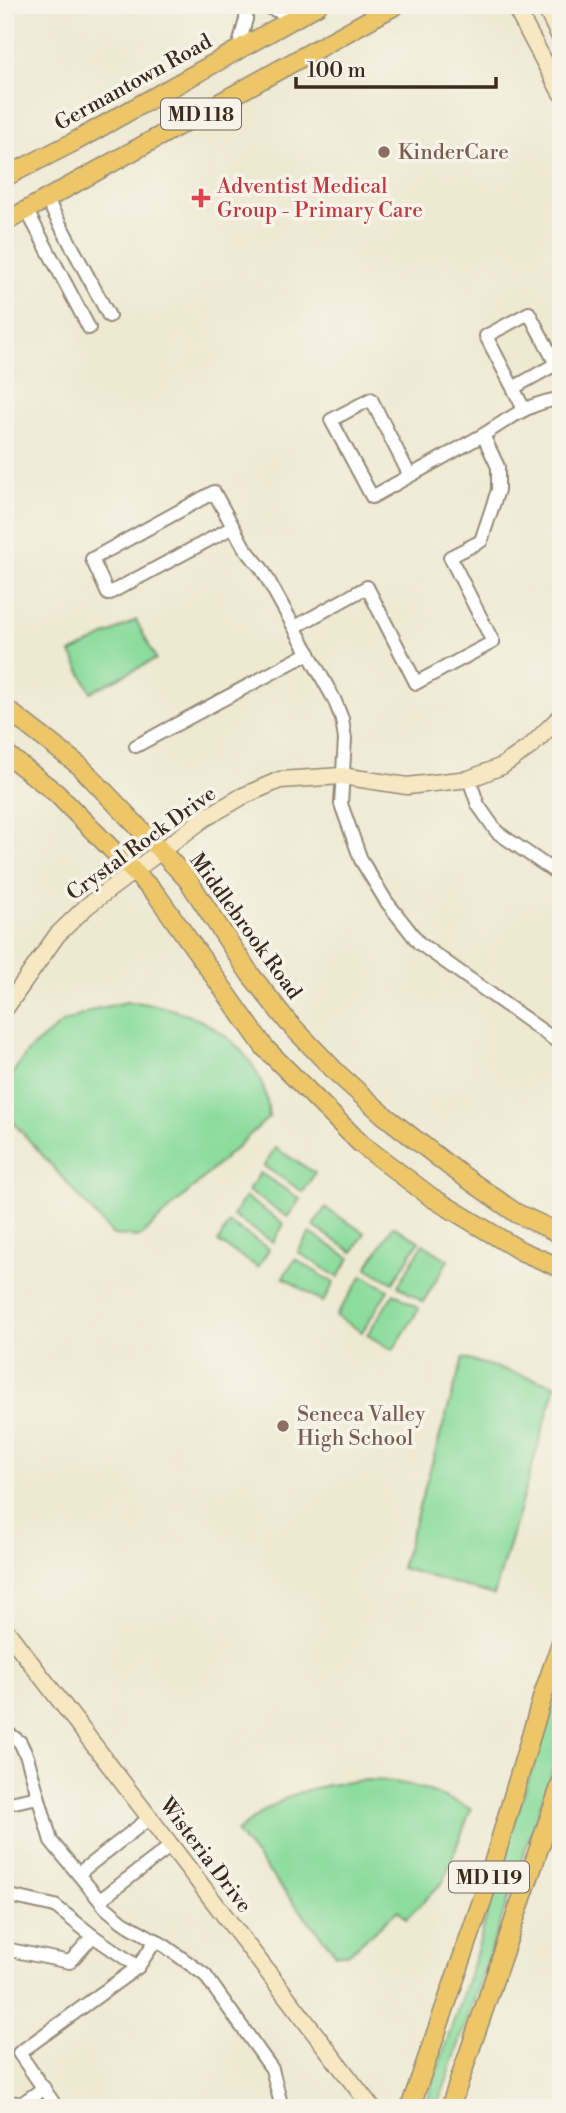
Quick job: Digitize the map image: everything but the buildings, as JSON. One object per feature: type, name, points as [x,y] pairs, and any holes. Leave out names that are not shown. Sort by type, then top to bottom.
[{"type":"main road","name":"Germantown Road","points":[[5,177],[74,142],[318,5]]},
{"type":"main road","name":"MD 118","points":[[5,222],[396,5]]},
{"type":"main road","name":"Middlebrook Road","points":[[5,708],[80,766],[161,850],[188,880],[250,974],[279,1012],[337,1073],[385,1116],[452,1168],[516,1213],[561,1234]]},
{"type":"main road","points":[[5,753],[56,793],[156,894],[265,1048],[361,1144],[431,1197],[521,1251],[561,1268]]},
{"type":"main road","name":"MD 119","points":[[410,2108],[483,1898],[561,1643]]},
{"type":"main road","name":"MD 119","points":[[450,2108],[561,1784]]},
{"type":"street","points":[[239,48],[247,5]]},
{"type":"street","points":[[262,5],[296,18]]},
{"type":"street","points":[[514,5],[561,93]]},
{"type":"street","points":[[544,5],[561,39]]},
{"type":"street","points":[[47,200],[109,316]]},
{"type":"street","points":[[27,211],[89,328]]},
{"type":"street","points":[[513,388],[556,364],[529,313],[486,337],[524,409]]},
{"type":"street","points":[[410,476],[371,399],[331,420],[372,497],[410,476],[483,435],[524,409],[561,399]]},
{"type":"street","points":[[295,627],[368,587],[416,683],[493,642],[450,557],[481,541],[498,490],[498,467],[483,435]]},
{"type":"street","points":[[233,527],[108,594],[92,559],[214,492],[244,547],[262,569],[295,627],[342,719],[345,739],[341,804],[361,860],[386,901],[419,943],[555,1040]]},
{"type":"street","points":[[136,746],[309,653]]},
{"type":"street","name":"Crystal Rock Drive","points":[[5,1009],[57,935],[104,891],[205,818],[243,796],[280,780],[342,776],[407,786],[447,784],[469,779],[502,766],[531,746],[561,716]]},
{"type":"street","points":[[469,779],[478,805],[497,832],[561,876]]},
{"type":"street","name":"Wisteria Drive","points":[[5,1629],[372,2108]]},
{"type":"street","points":[[5,1731],[20,1742],[27,1757],[51,1841],[100,1900],[123,1922],[205,1975],[272,2069],[282,2108]]},
{"type":"street","points":[[5,1804],[38,1797]]},
{"type":"street","points":[[79,1873],[151,1817]]},
{"type":"street","points":[[100,1900],[172,1845]]},
{"type":"street","points":[[5,1895],[55,1906],[138,1967]]},
{"type":"street","points":[[5,1948],[70,1962],[93,1936]]},
{"type":"street","points":[[19,2053],[138,1967],[156,1941]]},
{"type":"street","points":[[5,2050],[19,2053],[57,2108]]},
{"type":"street","points":[[5,2101],[21,2104],[44,2088]]},
{"type":"green space","points":[[136,620],[156,659],[91,692],[71,653]]},
{"type":"green space","points":[[127,1002],[177,1011],[222,1033],[255,1069],[265,1091],[269,1117],[140,1237],[113,1235],[5,1113],[5,1084],[29,1050],[62,1023],[96,1009]]},
{"type":"green space","points":[[275,1148],[315,1173],[303,1192],[264,1166]]},
{"type":"green space","points":[[260,1173],[300,1199],[288,1217],[248,1191]]},
{"type":"green space","points":[[245,1197],[284,1224],[273,1242],[233,1216]]},
{"type":"green space","points":[[325,1208],[365,1233],[353,1252],[313,1226]]},
{"type":"green space","points":[[229,1223],[269,1249],[258,1267],[218,1242]]},
{"type":"green space","points":[[393,1226],[419,1241],[393,1283],[367,1268]]},
{"type":"green space","points":[[310,1233],[350,1258],[338,1277],[298,1252]]},
{"type":"green space","points":[[423,1244],[448,1260],[423,1302],[398,1286]]},
{"type":"green space","points":[[295,1259],[334,1283],[323,1302],[283,1277]]},
{"type":"green space","points":[[363,1275],[388,1290],[362,1332],[336,1316]]},
{"type":"green space","points":[[394,1293],[419,1309],[393,1350],[367,1335]]},
{"type":"green space","points":[[463,1358],[556,1385],[494,1595],[401,1568]]},
{"type":"green space","points":[[561,1685],[561,1745],[445,2085],[437,2102],[429,2108],[426,2104],[478,1948],[500,1863]]},
{"type":"green space","points":[[369,1780],[422,1788],[471,1809],[443,1882],[406,1919],[398,1910],[348,1954],[336,1954],[236,1832],[268,1808],[298,1793],[329,1785]]},
{"type":"place","name":"KinderCare","points":[[384,152]]},
{"type":"place","name":"Adventist Medical Group - Primary Care","points":[[201,198]]},
{"type":"place","name":"Seneca Valley High School","points":[[283,1426]]}]
